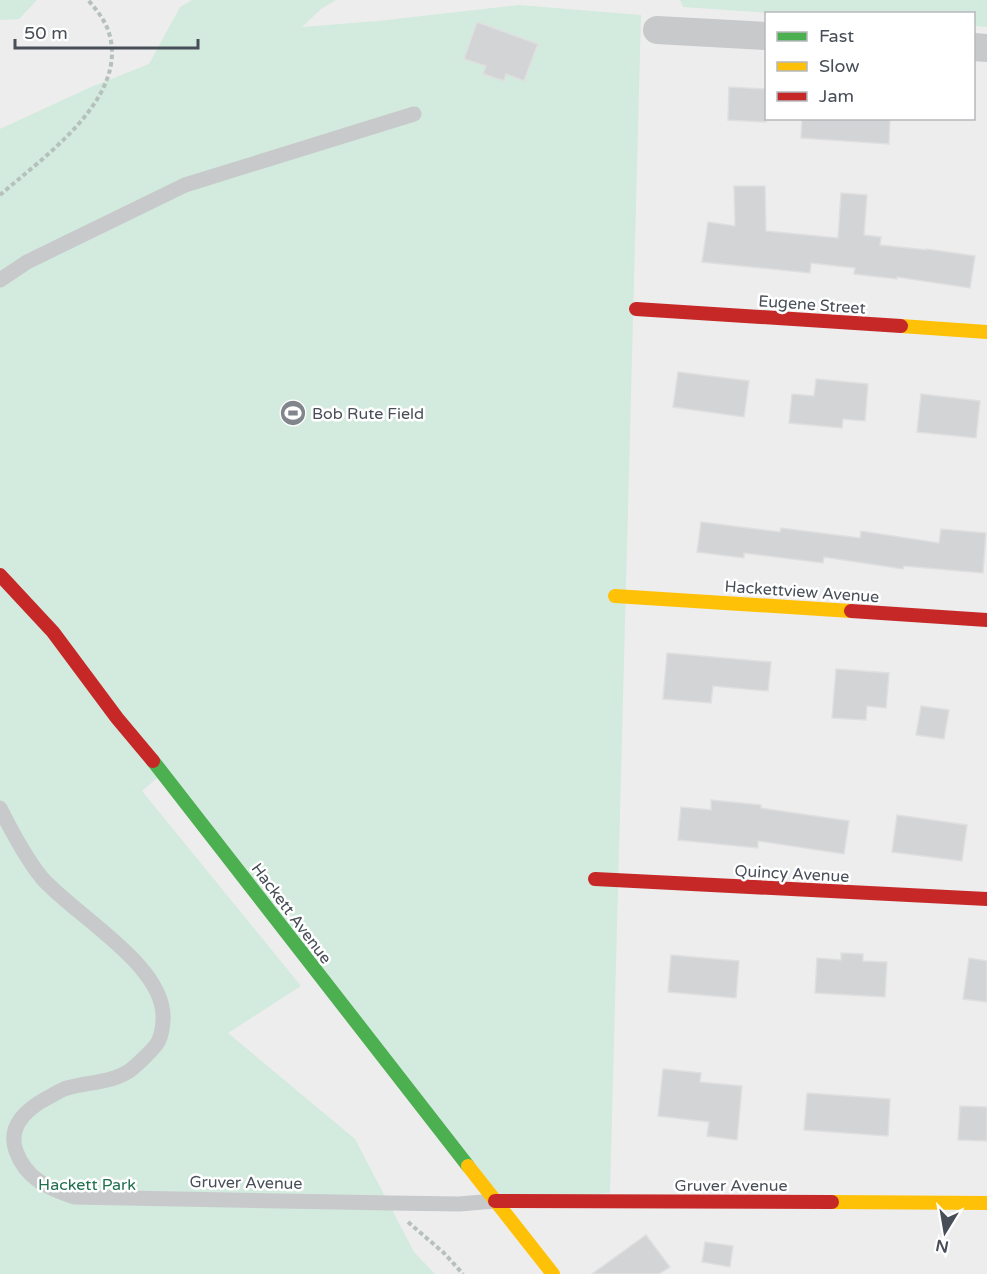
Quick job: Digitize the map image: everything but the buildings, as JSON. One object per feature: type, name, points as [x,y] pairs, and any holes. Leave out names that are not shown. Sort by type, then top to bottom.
[{"type":"street","points":[[657,30],[765,36]]},
{"type":"street","name":"Eugene Street","points":[[636,309],[987,332]]},
{"type":"street","name":"Hackett Avenue","points":[[0,575],[53,632],[117,718],[163,772],[360,1029],[553,1274]]},
{"type":"street","name":"Hackettview Avenue","points":[[615,596],[987,620]]},
{"type":"street","name":"Quincy Avenue","points":[[595,879],[987,899]]},
{"type":"street","name":"Gruver Avenue","points":[[495,1201],[987,1203]]},
{"type":"lane","points":[[0,280],[27,262],[184,185],[414,114]]},
{"type":"lane","name":"Gruver Avenue","points":[[0,808],[21,849],[43,879],[135,961],[152,980],[164,1019],[158,1042],[128,1071],[102,1081],[65,1088],[32,1106],[22,1116],[15,1130],[14,1143],[20,1163],[34,1179],[51,1189],[74,1197],[459,1204],[495,1201]]},
{"type":"path","points":[[0,195],[70,134],[105,85],[112,57],[111,44],[104,20],[88,0]]},
{"type":"path","points":[[391,1203],[463,1274]]},
{"type":"green space","points":[[0,0],[37,0],[19,19],[0,20]]},
{"type":"green space","name":"Hackett Park","points":[[192,0],[336,0],[321,9],[302,27],[519,5],[641,15],[610,1193],[495,1201],[163,773],[142,791],[301,986],[228,1033],[355,1139],[414,1252],[435,1274],[0,1274],[0,129],[91,87],[149,64],[180,7]]},
{"type":"green space","points":[[680,0],[987,0],[987,27],[975,26],[975,12],[765,13],[683,7]]},
{"type":"traffic: fast","points":[[153,761],[468,1166]]},
{"type":"traffic: slow","points":[[901,326],[987,332]]},
{"type":"traffic: slow","points":[[615,596],[851,611]]},
{"type":"traffic: slow","points":[[468,1166],[553,1274]]},
{"type":"traffic: slow","points":[[832,1202],[987,1203]]},
{"type":"traffic: jam","points":[[636,309],[901,326]]},
{"type":"traffic: jam","points":[[0,575],[53,632],[117,718],[153,761]]},
{"type":"traffic: jam","points":[[851,611],[987,620]]},
{"type":"traffic: jam","points":[[595,879],[987,899]]},
{"type":"traffic: jam","points":[[495,1201],[832,1202]]},
{"type":"place","name":"Bob Rute Field","points":[[293,413]]}]
